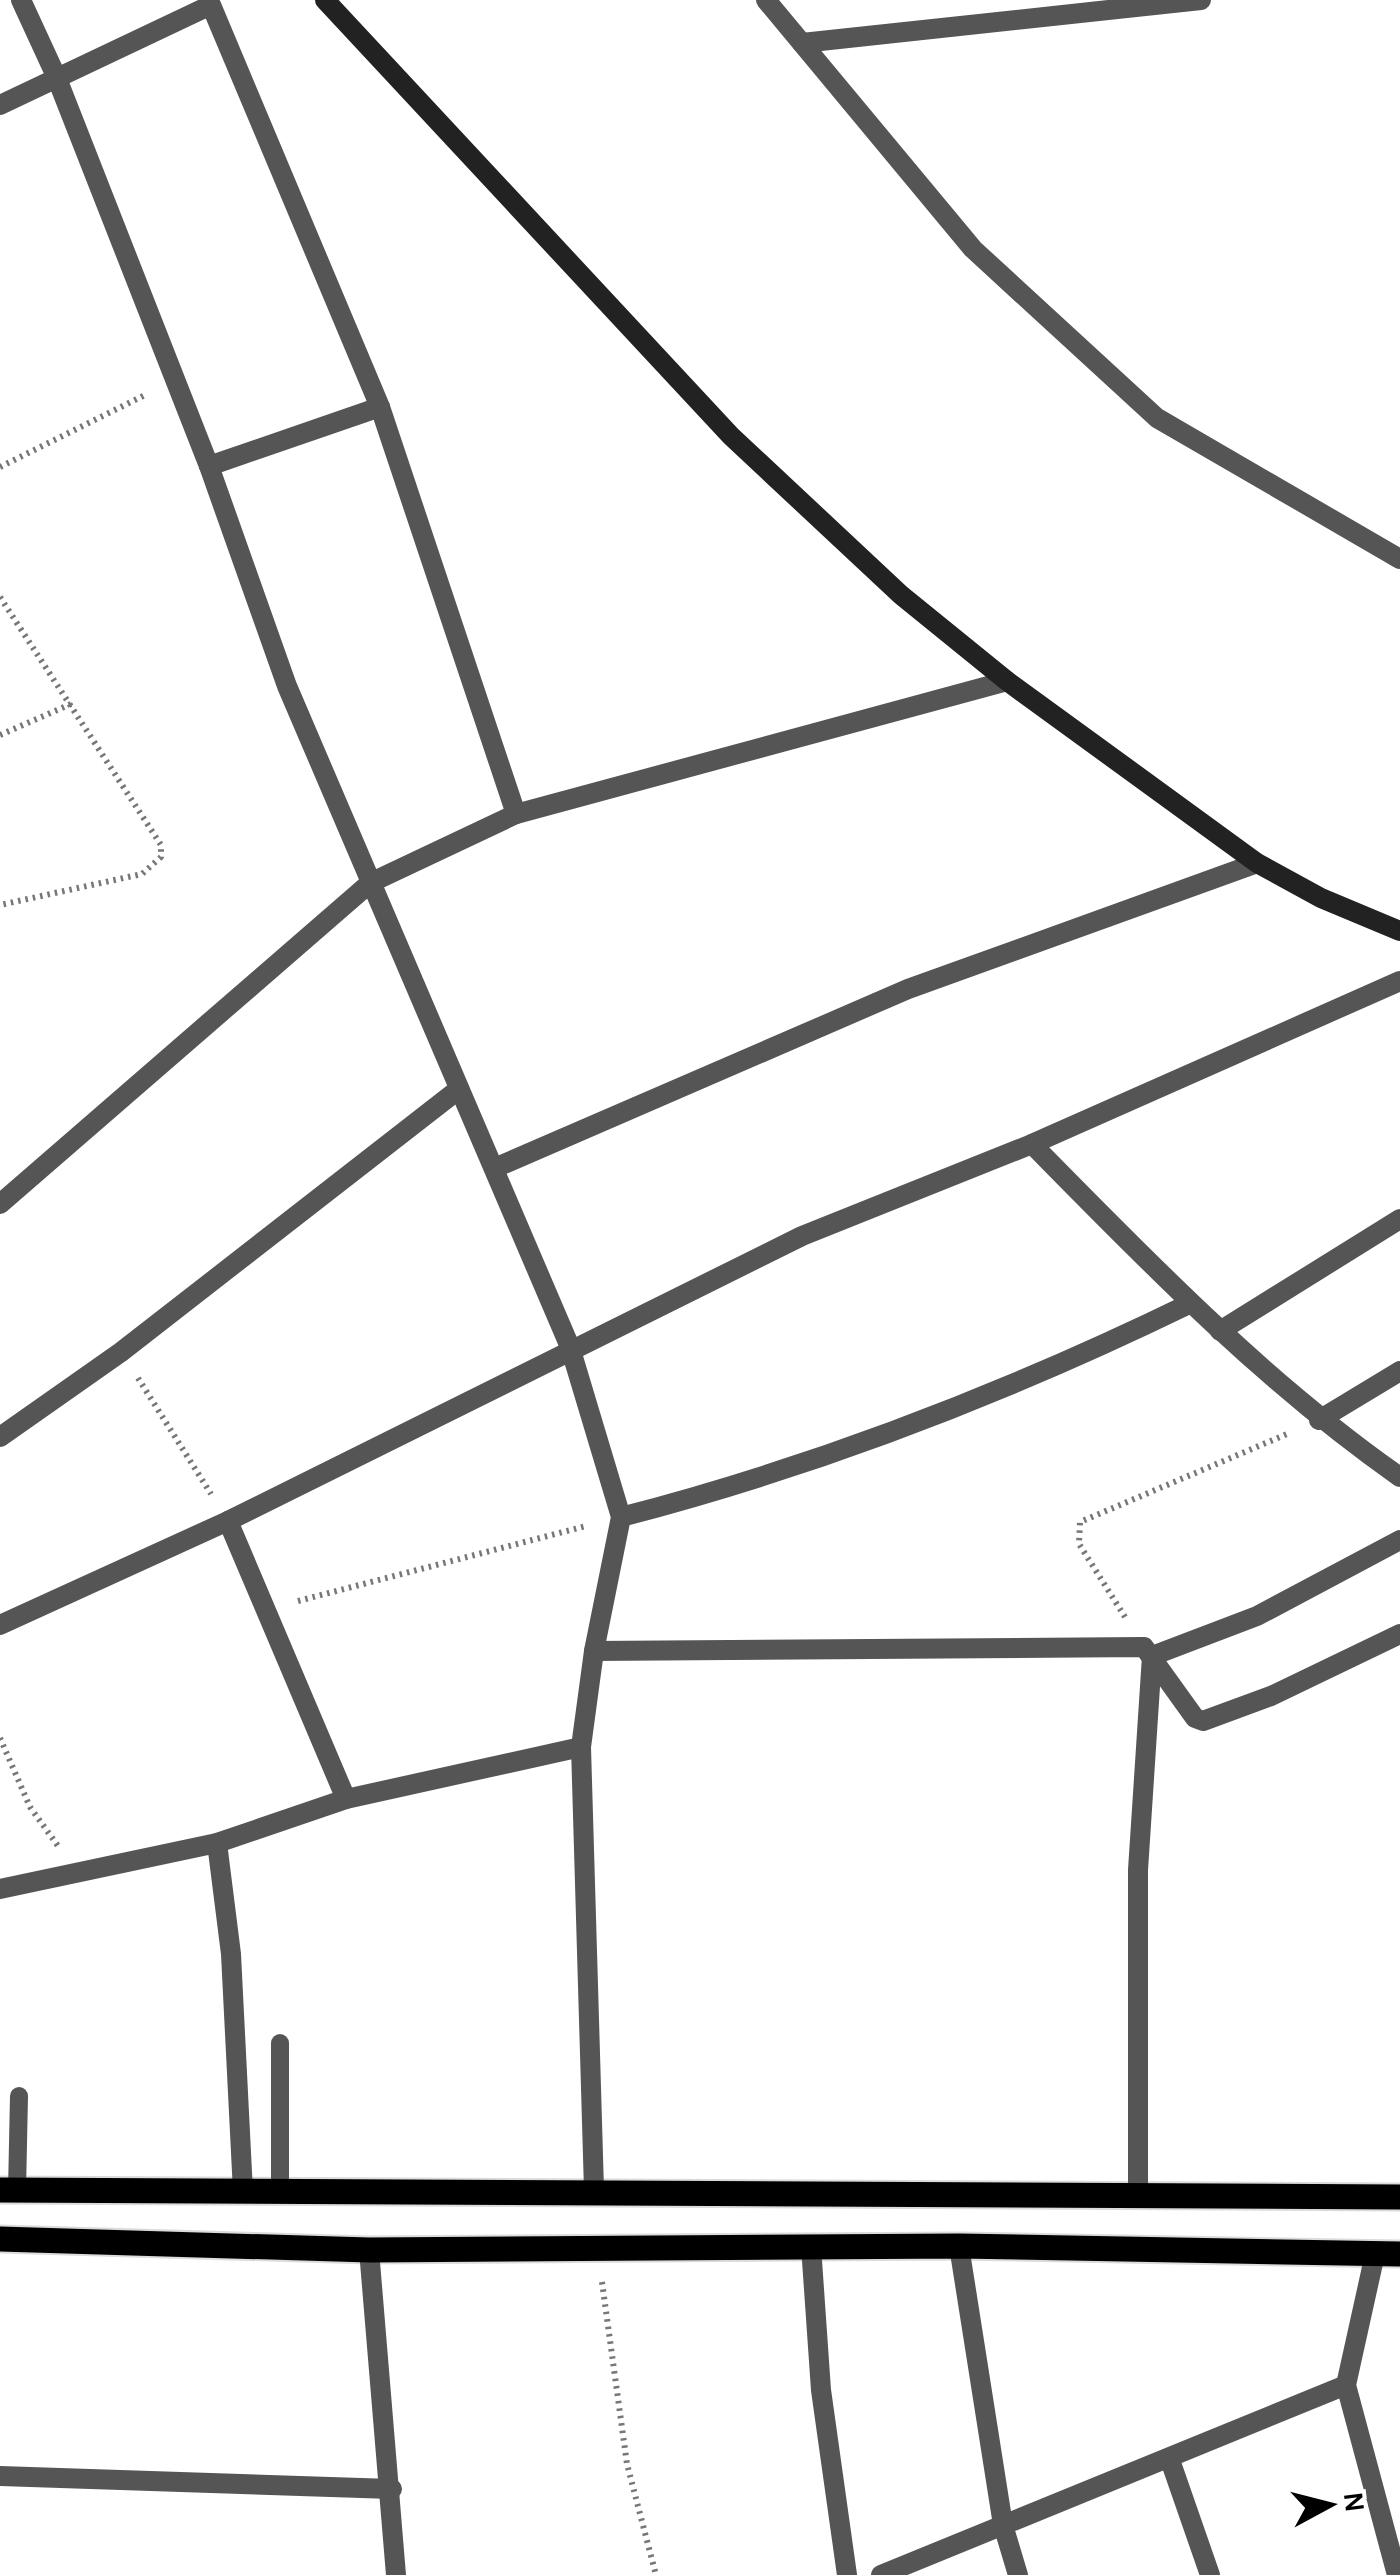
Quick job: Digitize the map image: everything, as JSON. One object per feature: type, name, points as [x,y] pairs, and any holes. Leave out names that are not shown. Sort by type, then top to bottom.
[{"type":"main road","points":[[325,0],[731,436],[900,595],[1007,681],[1256,863],[1321,898],[1400,930]]},
{"type":"main road","points":[[8,2190],[594,2190],[1400,2198]]},
{"type":"main road","points":[[0,2239],[370,2250],[959,2246],[1388,2254]]},
{"type":"street","points":[[21,0],[56,76],[209,466],[287,686],[570,1347],[621,1517],[594,1652],[581,1748],[594,2190]]},
{"type":"street","points":[[766,0],[973,249],[1158,418],[1400,559]]},
{"type":"street","points":[[802,44],[1191,0]]},
{"type":"street","points":[[0,106],[56,76],[218,3],[380,407],[516,814]]},
{"type":"street","points":[[209,466],[380,407]]},
{"type":"street","points":[[0,1204],[370,883],[516,814],[1007,681]]},
{"type":"street","points":[[496,1167],[908,989],[1256,863]]},
{"type":"street","points":[[0,1625],[228,1522],[570,1347],[802,1236],[1032,1144],[1400,981]]},
{"type":"street","points":[[0,1438],[121,1352],[460,1089]]},
{"type":"street","points":[[1032,1144],[1189,1304],[1319,1420],[1400,1477]]},
{"type":"street","points":[[1220,1331],[1400,1220]]},
{"type":"street","points":[[621,1517],[736,1488],[913,1425],[1060,1367],[1189,1304]]},
{"type":"street","points":[[1319,1420],[1400,1371]]},
{"type":"street","points":[[228,1522],[346,1800]]},
{"type":"street","points":[[594,1652],[1148,1652],[1257,1616],[1400,1540]]},
{"type":"street","points":[[1148,1652],[1195,1718],[1203,1721],[1271,1696],[1400,1634]]},
{"type":"street","points":[[1138,2194],[1138,1870],[1148,1652]]},
{"type":"street","points":[[0,1888],[217,1843],[346,1800],[581,1748]]},
{"type":"street","points":[[217,1843],[231,1954],[243,2192]]},
{"type":"street","points":[[811,2246],[821,2390],[847,2575]]},
{"type":"street","points":[[959,2246],[1002,2524],[1018,2575]]},
{"type":"street","points":[[370,2250],[396,2575]]},
{"type":"street","points":[[1388,2254],[1346,2385],[1397,2575]]},
{"type":"street","points":[[881,2575],[1346,2385]]},
{"type":"street","points":[[1170,2460],[1210,2575]]},
{"type":"street","points":[[0,2476],[392,2488]]},
{"type":"lane","points":[[280,2043],[280,2192]]},
{"type":"lane","points":[[8,2190],[19,2096]]},
{"type":"path","points":[[0,466],[174,381]]},
{"type":"path","points":[[0,597],[155,832],[161,856],[142,874],[0,905]]},
{"type":"path","points":[[0,734],[71,704]]},
{"type":"path","points":[[121,1352],[228,1522]]},
{"type":"path","points":[[1148,1652],[1079,1544],[1080,1522],[1319,1420]]},
{"type":"path","points":[[265,1610],[621,1517]]},
{"type":"path","points":[[0,1738],[30,1807],[79,1874]]},
{"type":"path","points":[[597,2246],[628,2464],[656,2575]]}]
